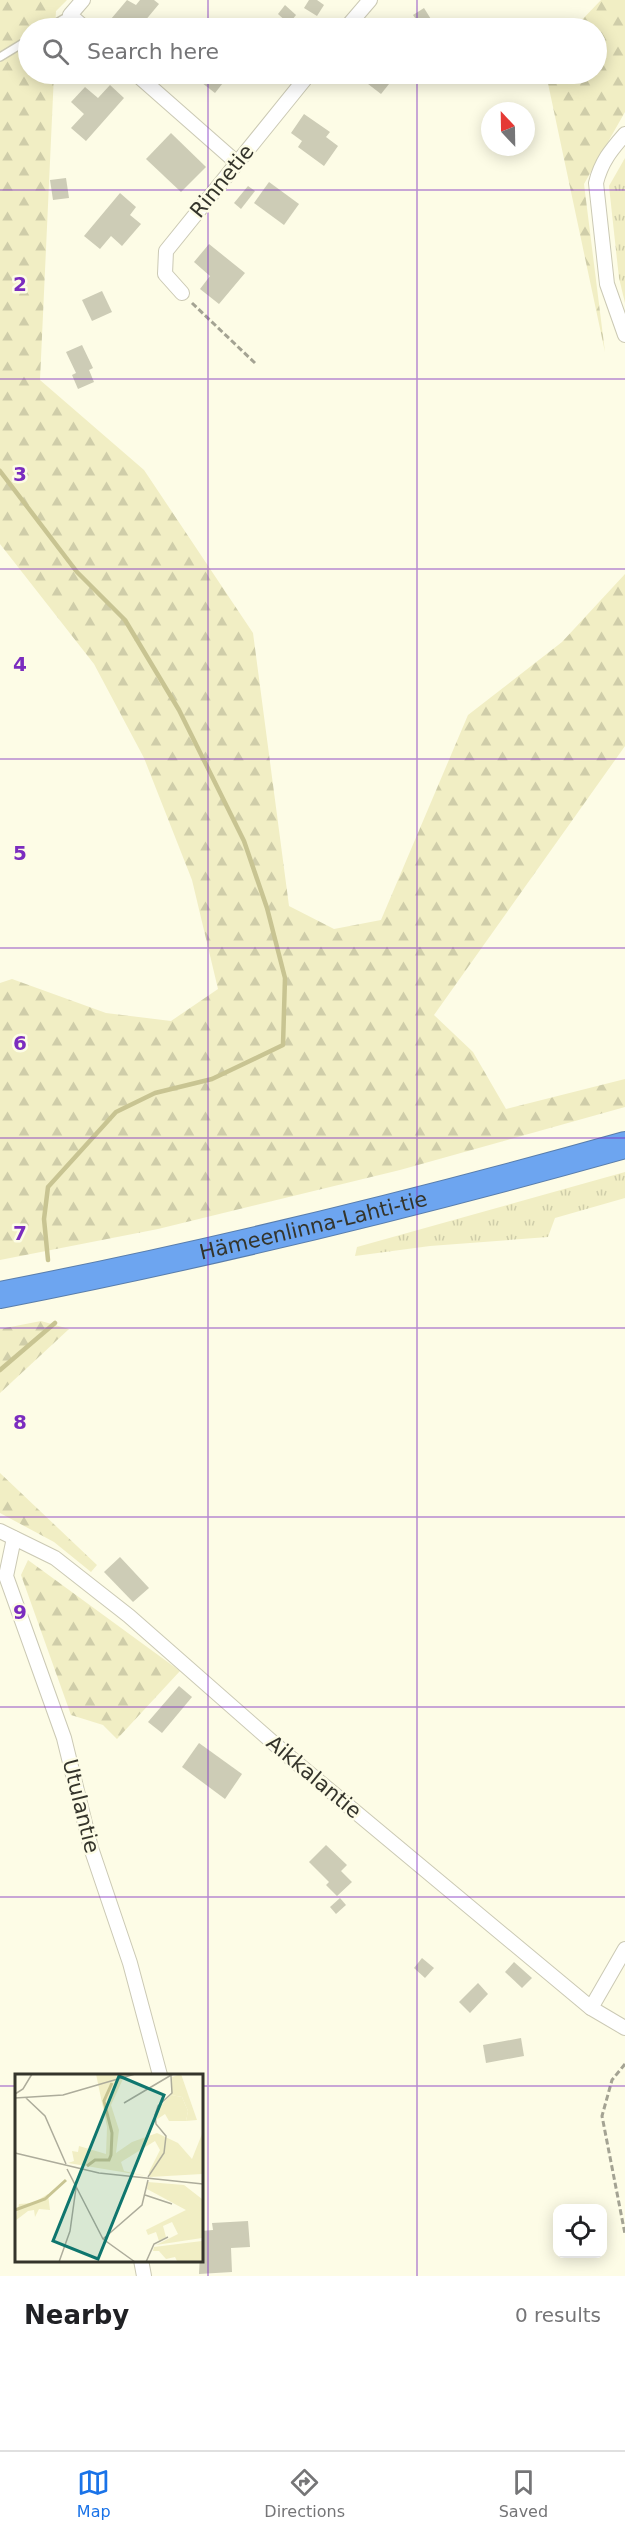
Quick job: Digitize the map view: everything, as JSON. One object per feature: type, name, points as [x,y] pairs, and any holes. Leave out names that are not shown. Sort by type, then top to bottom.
[{"type":"highway","name":"Hämeenlinna-Lahti-tie","points":[[0,1295],[217,1250],[625,1145]]},
{"type":"street","points":[[73,18],[69,15],[83,0]]},
{"type":"street","points":[[355,18],[370,0]]},
{"type":"street","points":[[147,84],[236,162]]},
{"type":"street","name":"Rinnetie","points":[[182,293],[165,274],[166,252],[301,84]]},
{"type":"street","points":[[625,134],[607,154],[599,168],[596,183],[607,284],[625,335]]},
{"type":"street","name":"Aikkalantie","points":[[0,1531],[55,1558],[129,1616],[286,1754],[591,2008],[625,2028]]},
{"type":"street","name":"Utulantie","points":[[14,1538],[6,1576],[64,1738],[91,1848],[130,1963],[160,2074]]},
{"type":"street","points":[[591,2008],[625,1949]]},
{"type":"street","points":[[141,2261],[144,2276]]},
{"type":"lane","points":[[64,18],[69,15]]},
{"type":"lane","points":[[0,57],[18,46]]},
{"type":"path","points":[[182,293],[256,364]]},
{"type":"path","points":[[625,2064],[612,2080],[603,2116],[625,2234]]},
{"type":"green space","points":[[0,0],[67,0],[56,11],[56,18],[18,18],[18,84],[54,84],[40,380],[144,470],[253,633],[289,906],[334,929],[381,920],[468,715],[562,642],[625,574],[625,746],[434,1015],[473,1052],[506,1109],[625,1079],[625,1107],[400,1170],[158,1229],[0,1260],[0,983],[12,979],[106,1013],[171,1021],[218,989],[192,880],[144,758],[94,664],[0,544]]},
{"type":"green space","points":[[601,0],[625,0],[625,112],[584,184],[605,352],[548,84],[607,84],[607,18],[584,18]]},
{"type":"green space","points":[[625,158],[625,303],[619,278],[609,186]]},
{"type":"green space","points":[[625,1172],[625,1198],[555,1218],[548,1237],[430,1246],[355,1256],[357,1247]]},
{"type":"green space","points":[[41,1321],[69,1329],[0,1393],[0,1329]]},
{"type":"green space","points":[[0,1473],[97,1565],[91,1572],[54,1542],[0,1513]]},
{"type":"green space","points":[[28,1560],[180,1671],[117,1739],[103,1725],[71,1715],[21,1575]]},
{"type":"building","points":[[127,0],[136,5],[140,0],[154,0],[159,4],[147,18],[112,18]]},
{"type":"building","points":[[309,0],[317,0],[324,5],[317,16],[304,8]]},
{"type":"building","points":[[285,5],[296,15],[294,18],[282,18],[278,14]]},
{"type":"building","points":[[424,8],[430,18],[415,18],[413,15]]},
{"type":"building","points":[[203,84],[222,84],[215,93]]},
{"type":"building","points":[[368,84],[389,84],[381,94]]},
{"type":"building","points":[[110,85],[124,98],[86,141],[71,128],[84,114],[71,102],[85,87],[98,98]]},
{"type":"building","points":[[304,114],[330,132],[326,137],[338,146],[324,166],[298,147],[302,141],[291,133]]},
{"type":"building","points":[[171,133],[206,167],[181,192],[146,159]]},
{"type":"building","points":[[66,178],[69,198],[53,200],[50,180]]},
{"type":"building","points":[[269,182],[299,204],[284,225],[254,203]]},
{"type":"building","points":[[248,186],[255,191],[241,209],[234,203]]},
{"type":"building","points":[[120,193],[136,207],[130,215],[141,224],[122,246],[111,236],[100,249],[84,236]]},
{"type":"building","points":[[209,244],[245,273],[219,304],[200,289],[210,276],[194,262]]},
{"type":"building","points":[[102,291],[112,312],[92,321],[82,300]]},
{"type":"building","points":[[82,345],[93,368],[89,370],[94,382],[78,389],[72,375],[76,373],[66,352]]},
{"type":"building","points":[[120,1557],[149,1588],[133,1602],[104,1572]]},
{"type":"building","points":[[179,1686],[192,1697],[162,1733],[148,1722]]},
{"type":"building","points":[[199,1743],[242,1774],[225,1799],[182,1767]]},
{"type":"building","points":[[326,1845],[347,1865],[341,1871],[352,1882],[337,1896],[326,1885],[329,1882],[309,1862]]},
{"type":"building","points":[[340,1898],[346,1905],[336,1914],[330,1907]]},
{"type":"building","points":[[422,1958],[434,1968],[425,1978],[414,1968]]},
{"type":"building","points":[[514,1962],[532,1978],[522,1988],[505,1972]]},
{"type":"building","points":[[478,1983],[488,1994],[470,2013],[459,2002]]},
{"type":"building","points":[[521,2038],[524,2056],[486,2063],[483,2045]]},
{"type":"building","points":[[248,2221],[250,2247],[231,2248],[232,2272],[199,2274],[200,2261],[202,2261],[202,2231],[213,2230],[212,2223]]},
{"type":"waterway","points":[[0,471],[77,572],[125,620],[179,710],[244,841],[267,908],[285,978],[283,1045],[212,1079],[155,1093],[116,1112],[48,1187],[44,1219],[48,1260]]},
{"type":"waterway","points":[[0,1370],[55,1323]]}]
